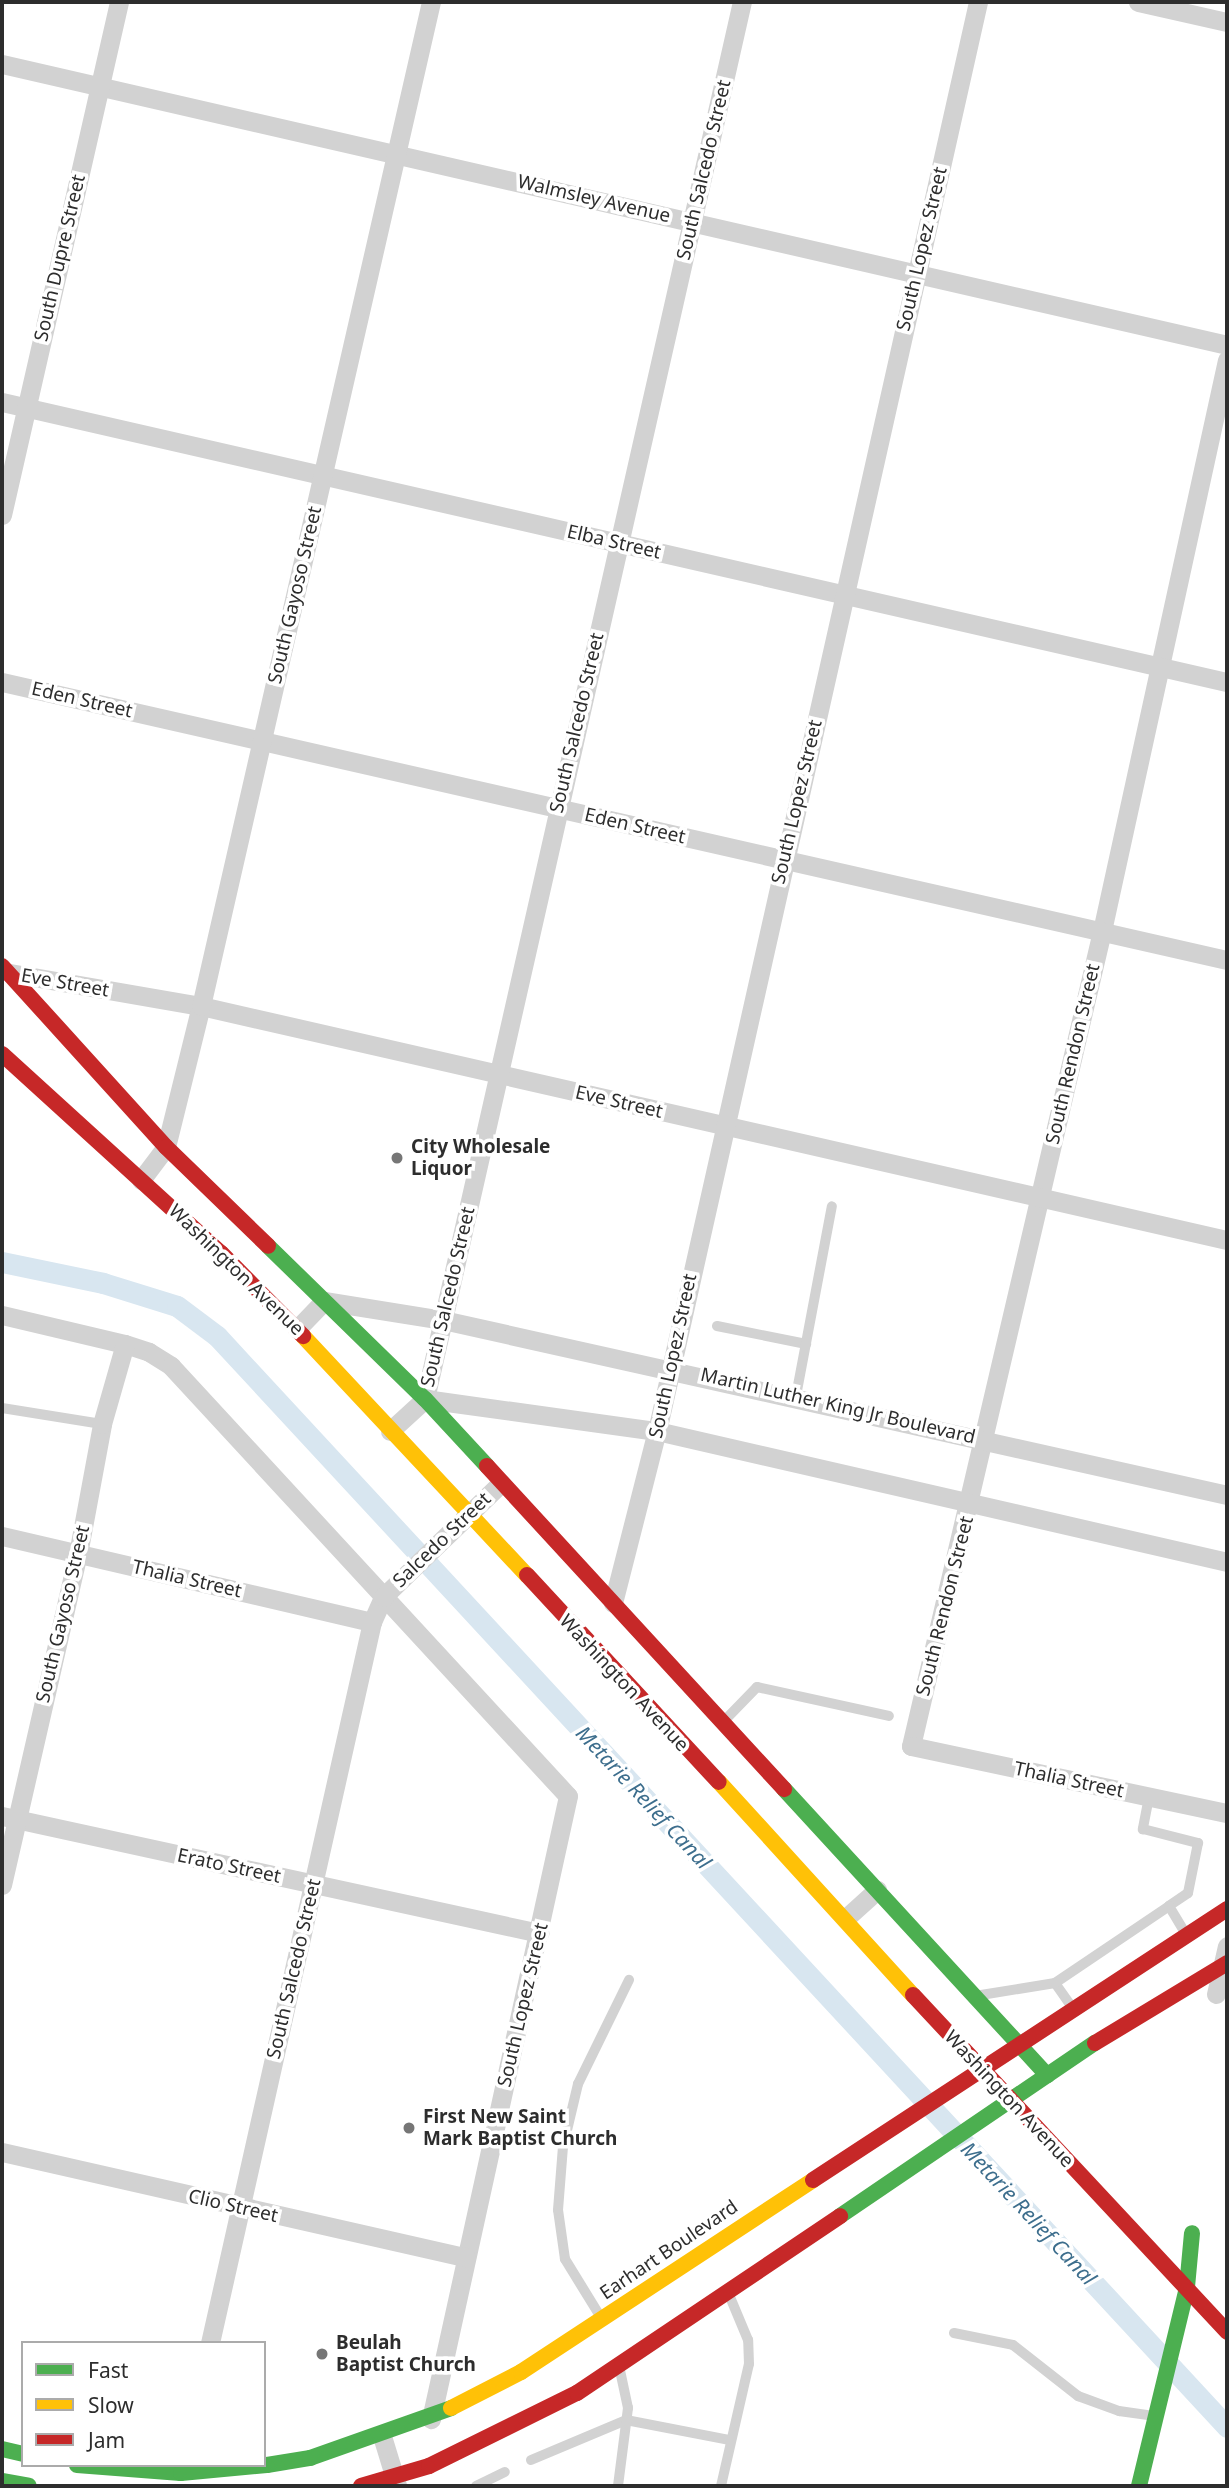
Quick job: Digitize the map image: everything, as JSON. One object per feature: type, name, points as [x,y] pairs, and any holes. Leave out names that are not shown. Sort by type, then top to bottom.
[{"type":"street","name":"South Dupre Street","points":[[2,515],[120,2]]},
{"type":"street","name":"South Gayoso Street","points":[[141,1180],[166,1147],[201,1006],[431,2]]},
{"type":"street","name":"South Salcedo Street","points":[[390,1431],[425,1399],[742,2]]},
{"type":"street","name":"South Lopez Street","points":[[613,1602],[657,1432],[723,1125],[978,2]]},
{"type":"street","points":[[1138,2],[1227,22]]},
{"type":"street","name":"Walmsley Avenue","points":[[2,64],[1227,345]]},
{"type":"street","name":"South Rendon Street","points":[[912,1746],[1101,931],[1227,360]]},
{"type":"street","name":"Elba Street","points":[[2,402],[1227,682]]},
{"type":"street","name":"Eden Street","points":[[2,682],[1227,960]]},
{"type":"street","name":"Eve Street","points":[[6,969],[201,1006],[1227,1240]]},
{"type":"street","name":"Washington Avenue","points":[[6,969],[166,1147],[425,1399],[1047,2075]]},
{"type":"street","name":"Washington Avenue","points":[[2,1054],[141,1180],[297,1329],[466,1514],[846,1918],[980,2071],[1227,2332]]},
{"type":"street","points":[[297,1329],[324,1301]]},
{"type":"street","name":"Martin Luther King Jr Boulevard","points":[[324,1301],[443,1320],[796,1396],[1227,1495]]},
{"type":"street","points":[[2,1315],[125,1344],[149,1352],[171,1366],[383,1597]]},
{"type":"street","name":"South Gayoso Street","points":[[2,1885],[9,1818],[78,1554],[102,1424],[125,1344]]},
{"type":"street","points":[[425,1399],[657,1432],[1227,1562]]},
{"type":"street","name":"Salcedo Street","points":[[383,1597],[501,1483]]},
{"type":"street","name":"Thalia Street","points":[[2,1536],[372,1622]]},
{"type":"street","name":"South Salcedo Street","points":[[210,2341],[372,1622],[383,1597]]},
{"type":"street","name":"South Lopez Street","points":[[383,1597],[568,1796],[430,2419]]},
{"type":"street","name":"Thalia Street","points":[[912,1746],[1227,1813]]},
{"type":"street","name":"Erato Street","points":[[9,1818],[539,1933]]},
{"type":"street","points":[[846,1918],[877,1890]]},
{"type":"street","name":"Earhart Boulevard","points":[[361,2486],[396,2482],[519,2425],[619,2365],[727,2290],[833,2192],[895,2127],[1227,1909]]},
{"type":"street","points":[[1216,1994],[1225,1964],[1227,1945]]},
{"type":"street","name":"Earhart Boulevard","points":[[266,2462],[310,2458],[382,2436],[430,2419],[521,2372],[602,2319],[833,2192],[923,2157],[1047,2075],[1225,1964]]},
{"type":"street","name":"Clio Street","points":[[2,2152],[466,2257]]},
{"type":"street","points":[[1139,2486],[1187,2287],[1192,2234]]},
{"type":"street","points":[[382,2436],[396,2482]]},
{"type":"street","points":[[2,2449],[21,2454]]},
{"type":"street","name":"Earhart Boulevard","points":[[129,2467],[204,2467]]},
{"type":"street","points":[[2,2481],[29,2486]]},
{"type":"lane","points":[[796,1396],[832,1206]]},
{"type":"lane","points":[[717,1326],[806,1345]]},
{"type":"lane","points":[[2,1408],[102,1424]]},
{"type":"lane","points":[[723,1722],[757,1687],[889,1716]]},
{"type":"lane","points":[[974,1996],[1055,1983],[1188,1893],[1198,1843],[1143,1829],[1149,1797]]},
{"type":"lane","points":[[1169,1906],[1186,1934]]},
{"type":"lane","points":[[602,2319],[565,2259],[558,2210],[563,2147],[578,2084],[629,1980]]},
{"type":"lane","points":[[1055,1983],[1073,2008]]},
{"type":"lane","points":[[721,2486],[749,2364],[748,2340],[727,2290]]},
{"type":"lane","points":[[954,2333],[1013,2344],[1078,2396],[1119,2411],[1155,2416]]},
{"type":"lane","points":[[618,2486],[626,2420],[619,2365]]},
{"type":"lane","points":[[531,2460],[626,2420],[730,2440]]},
{"type":"lane","points":[[476,2486],[505,2472]]},
{"type":"waterway","name":"Metarie Relief Canal","points":[[2,1262],[103,1283],[177,1306],[217,1336],[1227,2427]]},
{"type":"traffic: fast","points":[[268,1246],[425,1399],[487,1466]]},
{"type":"traffic: fast","points":[[784,1789],[1047,2075]]},
{"type":"traffic: fast","points":[[840,2216],[1095,2043]]},
{"type":"traffic: fast","points":[[1139,2486],[1187,2287],[1192,2233]]},
{"type":"traffic: fast","points":[[266,2465],[310,2458],[451,2408]]},
{"type":"traffic: fast","points":[[2,2449],[21,2454]]},
{"type":"traffic: fast","points":[[103,2467],[181,2473],[246,2467]]},
{"type":"traffic: fast","points":[[2,2481],[29,2486]]},
{"type":"traffic: slow","points":[[303,1336],[527,1575]]},
{"type":"traffic: slow","points":[[719,1782],[913,1995]]},
{"type":"traffic: slow","points":[[451,2408],[521,2372],[813,2180]]},
{"type":"traffic: jam","points":[[2,966],[166,1147],[268,1246]]},
{"type":"traffic: jam","points":[[2,1054],[221,1253],[303,1336]]},
{"type":"traffic: jam","points":[[487,1466],[784,1789]]},
{"type":"traffic: jam","points":[[527,1575],[719,1782]]},
{"type":"traffic: jam","points":[[813,2180],[1227,1909]]},
{"type":"traffic: jam","points":[[1095,2043],[1227,1963]]},
{"type":"traffic: jam","points":[[913,1995],[1227,2332]]},
{"type":"traffic: jam","points":[[361,2486],[429,2466],[577,2393],[840,2216]]},
{"type":"place","name":"City Wholesale Liquor","points":[[397,1158]]},
{"type":"place","name":"First New Saint Mark Baptist Church","points":[[409,2128]]},
{"type":"place","name":"Beulah Baptist Church","points":[[322,2354]]}]
